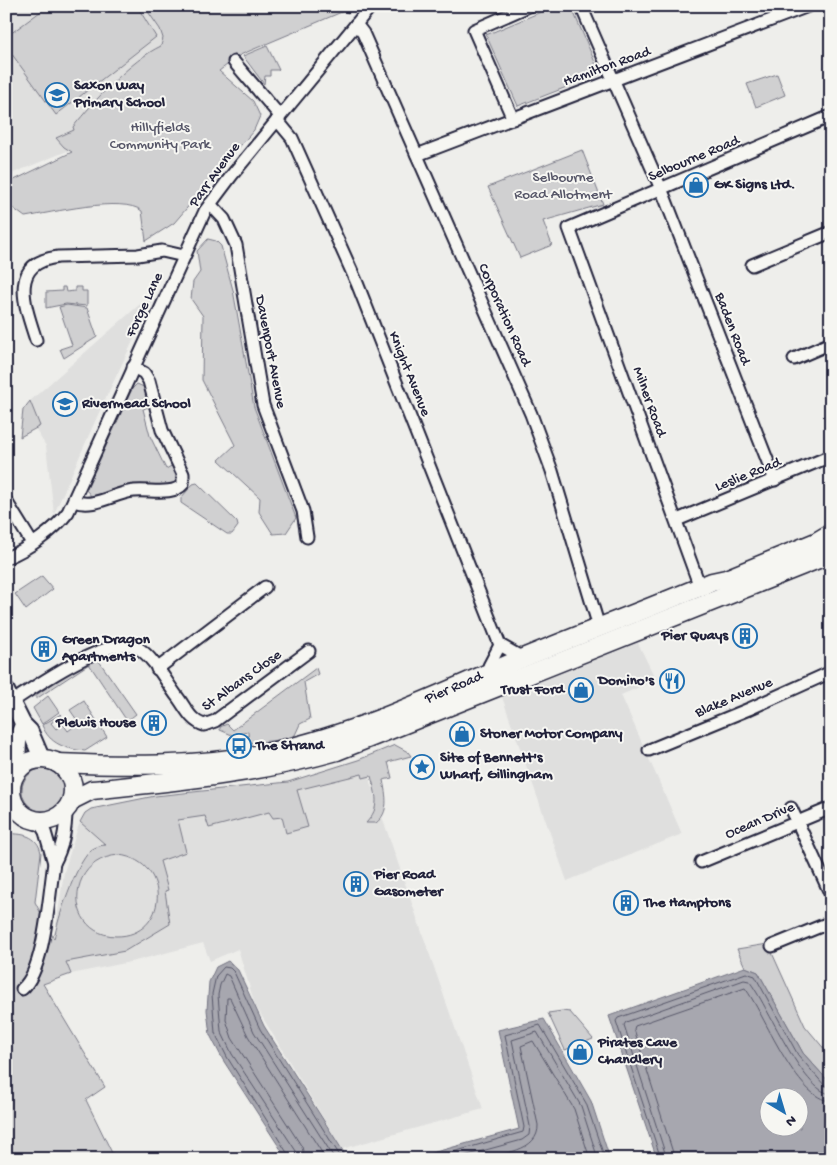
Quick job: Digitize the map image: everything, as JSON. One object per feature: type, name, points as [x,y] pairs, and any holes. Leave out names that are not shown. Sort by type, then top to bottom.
[{"type":"main road","name":"Pier Road","points":[[50,761],[94,765],[183,763],[267,753],[341,732],[700,587],[734,576],[816,542],[831,533]]},
{"type":"main road","name":"Pier Road","points":[[69,805],[92,790],[231,775],[290,764],[337,751],[831,554]]},
{"type":"main road","points":[[6,820],[36,821],[49,821],[69,805],[73,786],[71,779],[50,761],[33,760],[10,784],[15,807],[26,818],[36,821]]},
{"type":"street","name":"Parr Avenue","points":[[184,256],[210,204],[371,6]]},
{"type":"street","points":[[513,119],[474,30],[530,6]]},
{"type":"street","name":"Baden Road","points":[[581,6],[661,189],[775,480]]},
{"type":"street","name":"Hamilton Road","points":[[417,155],[808,6]]},
{"type":"street","name":"Corporation Road","points":[[356,24],[363,33],[531,414],[552,471],[599,628]]},
{"type":"street","name":"Knight Avenue","points":[[234,62],[292,138],[357,282],[500,645]]},
{"type":"street","name":"Selbourne Road","points":[[569,228],[831,116]]},
{"type":"street","name":"Davenport Avenue","points":[[210,204],[224,219],[236,245],[263,405],[303,510],[307,537]]},
{"type":"street","name":"Milner Road","points":[[569,228],[700,587]]},
{"type":"street","points":[[752,265],[831,232]]},
{"type":"street","points":[[36,340],[26,308],[24,279],[31,266],[45,258],[138,255],[162,251],[184,256]]},
{"type":"street","name":"Forge Lane","points":[[6,558],[32,543],[61,521],[74,500],[184,256]]},
{"type":"street","points":[[794,359],[831,343]]},
{"type":"street","points":[[74,500],[91,504],[129,491],[172,490],[183,484],[183,476],[162,430],[149,380],[144,373],[133,367]]},
{"type":"street","name":"Leslie Road","points":[[677,520],[831,456]]},
{"type":"street","points":[[6,501],[32,543]]},
{"type":"street","points":[[156,669],[265,587]]},
{"type":"street","name":"St Albans Close","points":[[10,695],[113,645],[127,644],[138,647],[192,718],[204,725],[215,721],[309,651]]},
{"type":"street","points":[[491,672],[489,666],[500,645],[523,658]]},
{"type":"street","name":"Blake Avenue","points":[[649,750],[749,709],[831,672]]},
{"type":"street","points":[[10,695],[22,724],[30,731],[50,761]]},
{"type":"street","points":[[10,784],[22,724]]},
{"type":"street","points":[[22,989],[28,984],[37,965],[54,863],[59,853],[69,805]]},
{"type":"street","points":[[791,808],[831,895]]},
{"type":"street","name":"Ocean Drive","points":[[701,862],[831,808]]},
{"type":"street","points":[[36,821],[45,832],[54,863]]},
{"type":"street","points":[[772,946],[831,922]]},
{"type":"shaded area","name":"Saxon Way Primary School","points":[[6,6],[153,6],[174,37],[72,149],[6,176]]},
{"type":"shaded area","name":"Rivermead School","points":[[153,299],[101,408],[54,514],[46,446],[23,410],[30,401],[139,305]]},
{"type":"shaded area","points":[[638,643],[656,680],[621,695],[682,834],[567,881],[502,697]]},
{"type":"shaded area","points":[[371,755],[370,782],[483,1109],[342,1149],[255,1005],[238,949],[210,961],[203,943],[135,961],[71,974],[54,940],[64,872],[78,827],[85,813],[90,809],[155,796],[288,782]]},
{"type":"green space","points":[[48,6],[137,6],[156,37],[56,115],[6,46],[6,37]]},
{"type":"green space","name":"Hillyfields Community Park","points":[[144,6],[354,6],[348,13],[344,11],[240,55],[219,71],[253,101],[260,116],[254,130],[174,223],[146,241],[142,211],[133,206],[86,206],[25,217],[10,206],[6,207],[6,184],[72,152],[64,147],[56,138],[74,130],[73,127],[91,105],[114,82],[149,52],[161,46],[163,38],[160,29]]},
{"type":"green space","points":[[555,6],[571,6],[600,74],[518,106],[486,35]]},
{"type":"green space","points":[[267,46],[279,70],[270,70],[270,76],[265,76],[264,84],[243,56]]},
{"type":"green space","points":[[777,74],[785,95],[756,107],[747,84]]},
{"type":"green space","name":"Selbourne Road Allotment","points":[[582,150],[603,204],[543,221],[552,245],[520,258],[488,187]]},
{"type":"green space","points":[[208,239],[216,241],[221,246],[233,290],[254,407],[296,518],[286,533],[273,534],[259,512],[260,498],[219,460],[235,445],[202,380],[203,316],[191,299],[193,282],[200,272],[197,251]]},
{"type":"green space","points":[[62,287],[65,287],[66,292],[75,291],[75,287],[82,287],[82,291],[87,291],[87,306],[66,304],[46,308],[46,292],[62,291]]},
{"type":"green space","points":[[67,305],[87,308],[97,337],[64,358],[60,349],[72,345],[59,307]]},
{"type":"green space","points":[[137,384],[146,388],[151,406],[143,409],[150,436],[166,469],[173,465],[179,475],[178,484],[92,497],[86,490],[132,389]]},
{"type":"green space","points":[[30,401],[40,426],[20,437],[23,410]]},
{"type":"green space","points":[[197,483],[237,522],[238,526],[232,534],[227,534],[181,503],[181,498],[193,484]]},
{"type":"green space","points":[[42,576],[53,589],[26,610],[15,594]]},
{"type":"green space","points":[[102,656],[99,661],[136,714],[127,721],[89,664],[36,699],[36,695],[60,679]]},
{"type":"green space","points":[[316,668],[318,674],[304,682],[310,719],[300,724],[295,735],[290,739],[249,743],[248,732],[232,735],[220,730],[220,727],[227,724],[233,730]]},
{"type":"green space","points":[[48,696],[59,712],[42,724],[33,708]]},
{"type":"green space","points":[[84,701],[107,737],[85,751],[65,747],[49,737],[42,725],[61,714],[51,723],[56,729],[63,724],[68,731],[79,723],[70,710]]},
{"type":"green space","points":[[395,745],[408,752],[411,756],[388,762],[392,778],[383,780],[386,803],[383,814],[376,823],[366,823],[374,812],[376,795],[371,776],[363,778],[362,774],[297,790],[308,827],[286,833],[282,817],[273,818],[269,812],[209,828],[205,816],[178,820],[186,852],[160,861],[168,890],[165,891],[170,924],[125,951],[66,962],[71,974],[43,984],[105,1087],[86,1100],[115,1159],[6,1159],[6,834],[28,836],[39,847],[41,853],[35,902],[54,939],[63,906],[79,867],[91,850],[98,846],[106,845],[80,822],[85,813],[91,809],[155,796],[288,782],[358,760]],"holes":[[[119,855],[137,861],[149,871],[155,884],[157,899],[154,913],[146,925],[133,933],[116,936],[99,932],[87,923],[80,911],[78,897],[80,882],[88,869],[101,860]]]},
{"type":"green space","points":[[47,769],[55,772],[61,778],[64,790],[61,802],[55,808],[39,811],[31,808],[25,802],[22,786],[25,778],[31,772]]},
{"type":"green space","points":[[768,944],[805,1026],[831,1057],[831,1084],[803,1053],[758,972],[745,967],[737,949]]},
{"type":"green space","points":[[570,1012],[593,1039],[565,1050],[548,1013]]},
{"type":"water","points":[[228,961],[238,970],[264,1026],[348,1159],[287,1159],[223,1060],[210,1035],[207,1010],[209,982],[216,967]]},
{"type":"water","points":[[745,967],[758,972],[803,1053],[831,1084],[831,1159],[657,1159],[609,1016]]},
{"type":"water","points":[[544,1019],[591,1101],[610,1159],[410,1159],[519,1129],[498,1030]]},
{"type":"place","name":"Saxon Way Primary School","points":[[57,95]]},
{"type":"place","name":"GK Signs Ltd.","points":[[696,185]]},
{"type":"place","name":"Rivermead School","points":[[65,404]]},
{"type":"place","name":"Pier Quays","points":[[745,636]]},
{"type":"place","name":"Green Dragon Apartments","points":[[44,649]]},
{"type":"place","name":"Domino's","points":[[672,681]]},
{"type":"place","name":"Trust Ford","points":[[581,690]]},
{"type":"place","name":"Plewis House","points":[[154,723]]},
{"type":"place","name":"Stoner Motor Company","points":[[462,734]]},
{"type":"place","name":"The Strand","points":[[239,746]]},
{"type":"place","name":"Site of Bennett's Wharf, Gillingham","points":[[422,767]]},
{"type":"place","name":"Pier Road Gasometer","points":[[356,884]]},
{"type":"place","name":"The Hamptons","points":[[626,903]]},
{"type":"place","name":"Pirates Cave Chandlery","points":[[580,1052]]}]
